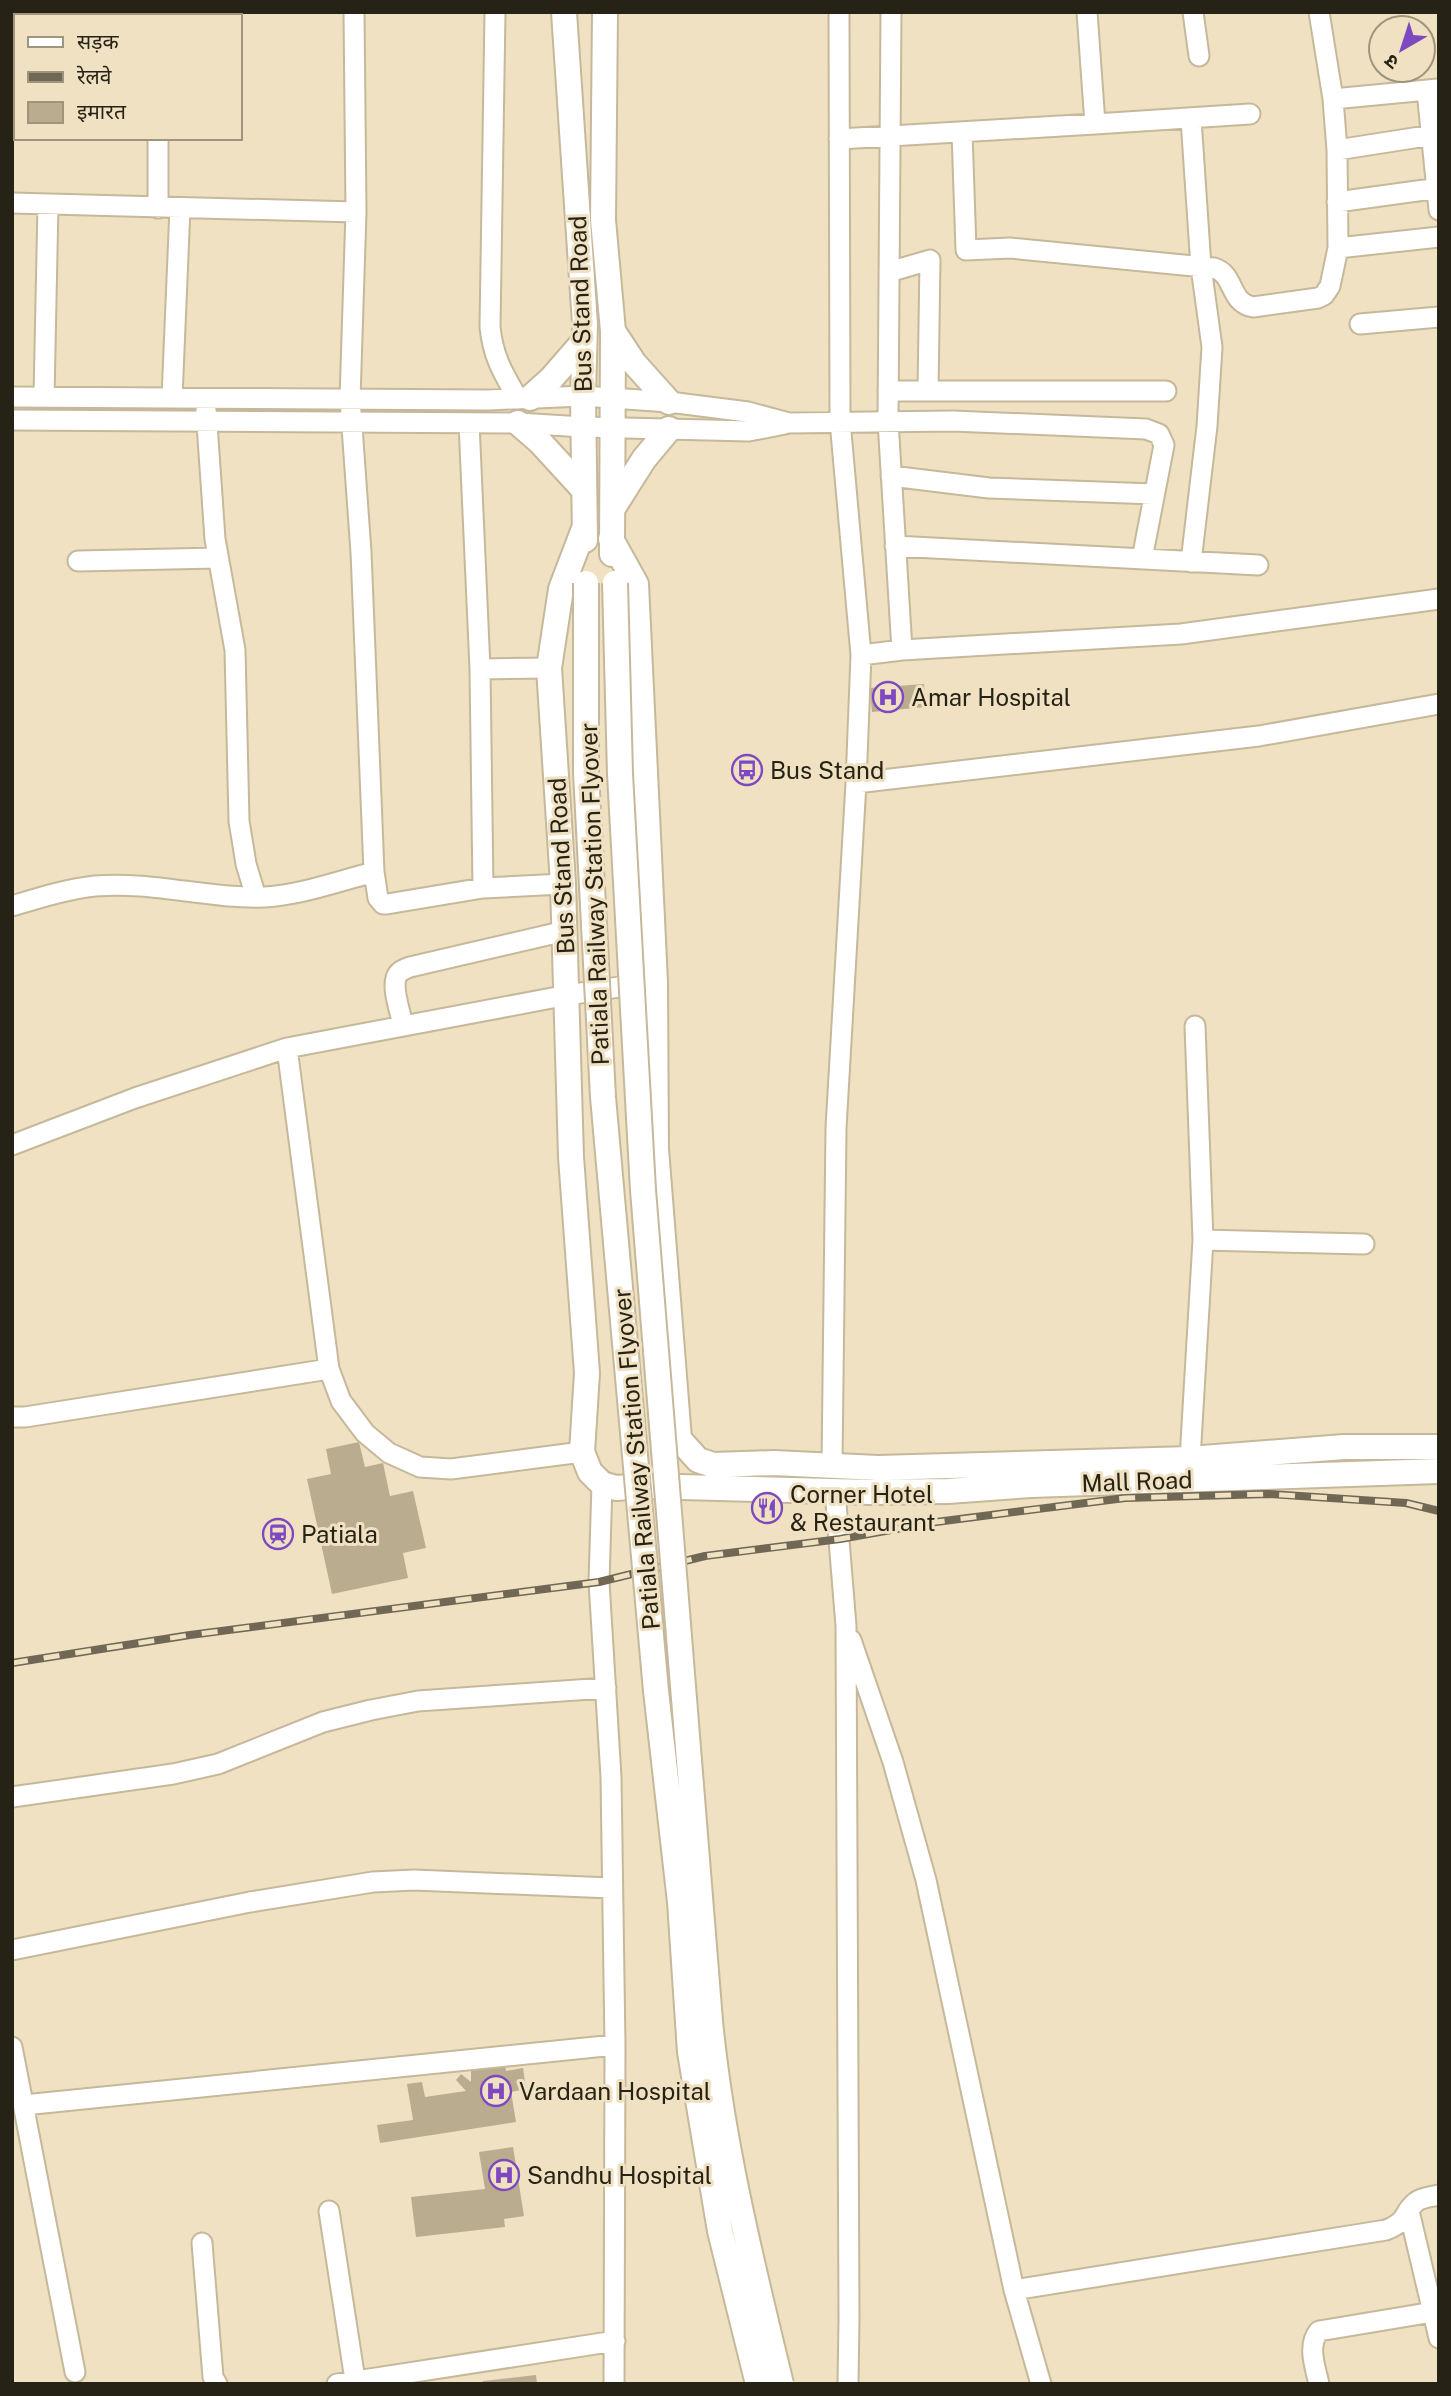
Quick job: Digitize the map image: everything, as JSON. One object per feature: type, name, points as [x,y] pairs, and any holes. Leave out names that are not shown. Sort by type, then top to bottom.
[{"type":"main road","name":"Bus Stand Road","points":[[564,12],[584,341],[584,526],[561,589],[549,668],[568,995],[571,1157],[587,1374],[582,1452]]},
{"type":"main road","name":"Bus Stand Road","points":[[605,12],[603,220],[613,331],[611,539]]},
{"type":"main road","points":[[613,331],[634,363],[668,402]]},
{"type":"main road","points":[[584,341],[522,407],[540,442],[584,490]]},
{"type":"main road","points":[[613,508],[644,459],[669,429]]},
{"type":"main road","name":"Patiala Railway Station Flyover","points":[[584,526],[586,772],[603,1097],[656,1691],[680,1902],[690,2052],[720,2231],[758,2384]]},
{"type":"main road","points":[[611,539],[628,565],[636,584],[655,982],[656,1149],[679,1439],[698,1460],[713,1465],[832,1465]]},
{"type":"main road","name":"Patiala Railway Station Flyover","points":[[611,539],[615,583],[620,774],[643,1190],[710,2021],[718,2093],[743,2223],[781,2384]]},
{"type":"main road","name":"Mall Road","points":[[832,1465],[878,1468],[1190,1459],[1344,1447],[1439,1447]]},
{"type":"main road","points":[[582,1452],[590,1472],[602,1484],[616,1488],[644,1486],[835,1491]]},
{"type":"main road","name":"Mall Road","points":[[835,1491],[948,1491],[1031,1485],[1439,1471]]},
{"type":"street","points":[[354,12],[356,212],[350,399],[361,552],[374,872],[378,898],[383,904],[483,888],[563,884]]},
{"type":"street","points":[[495,12],[490,327],[492,349],[498,364],[522,407]]},
{"type":"street","points":[[832,1465],[836,1128],[861,655],[840,421],[839,12]]},
{"type":"street","points":[[891,12],[888,421],[902,649]]},
{"type":"street","points":[[1087,12],[1095,124]]},
{"type":"street","points":[[1193,12],[1199,56]]},
{"type":"street","points":[[962,132],[966,250],[1010,248],[1222,270],[1234,294],[1245,306],[1263,307],[1318,298],[1324,295],[1330,286],[1338,248],[1337,150],[1319,12]]},
{"type":"street","points":[[1332,99],[1433,90],[1439,210]]},
{"type":"street","points":[[839,139],[1250,114]]},
{"type":"street","points":[[1191,119],[1201,267],[1212,347],[1212,370],[1191,562]]},
{"type":"street","points":[[1337,150],[1434,134]]},
{"type":"street","points":[[158,140],[158,208]]},
{"type":"street","points":[[1337,202],[1438,189]]},
{"type":"street","points":[[12,203],[356,212]]},
{"type":"street","points":[[44,397],[48,204]]},
{"type":"street","points":[[172,398],[180,208]]},
{"type":"street","points":[[1338,248],[1439,237]]},
{"type":"street","points":[[889,272],[930,260],[928,391]]},
{"type":"street","points":[[1360,324],[1439,317]]},
{"type":"street","points":[[888,391],[1166,391]]},
{"type":"street","points":[[12,420],[469,423],[522,407],[583,396],[668,402],[748,412],[789,423]]},
{"type":"street","points":[[12,397],[350,399],[522,407],[583,427],[611,428],[749,431],[789,423],[953,421],[1146,429],[1159,434],[1164,445],[1142,559]]},
{"type":"street","points":[[206,398],[217,558],[235,650],[239,821],[246,864],[256,897]]},
{"type":"street","points":[[469,423],[480,669],[483,888]]},
{"type":"street","points":[[891,475],[1001,489],[1154,494]]},
{"type":"street","points":[[895,546],[1258,565]]},
{"type":"street","points":[[78,561],[217,558]]},
{"type":"street","points":[[861,655],[902,649],[1181,634],[1439,599]]},
{"type":"street","points":[[480,669],[549,668]]},
{"type":"street","points":[[856,783],[1259,736],[1439,704]]},
{"type":"street","points":[[12,906],[67,890],[95,886],[145,886],[256,897],[280,895],[374,872]]},
{"type":"street","points":[[403,1026],[396,988],[396,977],[400,971],[565,931]]},
{"type":"street","points":[[12,1145],[135,1098],[287,1048],[568,995],[655,982]]},
{"type":"street","points":[[1190,1459],[1203,1240],[1195,1026]]},
{"type":"street","points":[[287,1048],[330,1369],[341,1401],[365,1433],[388,1453],[420,1467],[451,1469],[582,1452]]},
{"type":"street","points":[[1203,1240],[1364,1244]]},
{"type":"street","points":[[12,1416],[25,1417],[330,1369]]},
{"type":"street","points":[[602,1484],[599,1583],[611,1777],[615,2045],[614,2384]]},
{"type":"street","points":[[835,1491],[846,1626],[848,2384]]},
{"type":"street","points":[[846,1626],[893,1762],[926,1880],[1014,2290],[1041,2384]]},
{"type":"street","points":[[12,1797],[173,1774],[218,1764],[323,1722],[383,1707],[418,1701],[606,1688]]},
{"type":"street","points":[[12,1950],[250,1902],[373,1882],[414,1880],[611,1888]]},
{"type":"street","points":[[24,2105],[615,2045]]},
{"type":"street","points":[[12,2047],[75,2372]]},
{"type":"street","points":[[1014,2290],[1386,2230],[1399,2225],[1413,2204],[1421,2199],[1439,2195]]},
{"type":"street","points":[[329,2211],[346,2382],[615,2341]]},
{"type":"street","points":[[1409,2211],[1439,2338]]},
{"type":"street","points":[[202,2243],[213,2377],[217,2384]]},
{"type":"street","points":[[1319,2384],[1312,2339],[1319,2331],[1433,2312]]},
{"type":"building","points":[[924,684],[926,707],[872,712],[870,688]]},
{"type":"building","points":[[359,1442],[365,1467],[383,1463],[390,1496],[413,1491],[426,1548],[403,1553],[408,1578],[332,1594],[307,1479],[331,1474],[326,1449]]},
{"type":"building","points":[[505,2064],[506,2071],[523,2068],[526,2089],[511,2092],[516,2122],[380,2143],[377,2125],[413,2120],[407,2084],[422,2082],[425,2097],[466,2091],[456,2080],[461,2074],[471,2082],[471,2071]]},
{"type":"building","points":[[513,2147],[524,2216],[504,2219],[505,2227],[416,2237],[411,2197],[485,2189],[479,2152]]},
{"type":"building","points":[[536,2375],[537,2384],[483,2384],[483,2381]]},
{"type":"railway","points":[[12,1663],[190,1635],[599,1582],[705,1556],[1125,1498],[1269,1494],[1406,1503],[1439,1511]]},
{"type":"place","name":"Amar Hospital","points":[[888,697]]},
{"type":"place","name":"Bus Stand","points":[[747,770]]},
{"type":"place","name":"Corner Hotel & Restaurant","points":[[767,1508]]},
{"type":"place","name":"Patiala","points":[[278,1534]]},
{"type":"place","name":"Vardaan Hospital","points":[[496,2091]]},
{"type":"place","name":"Sandhu Hospital","points":[[504,2175]]}]
